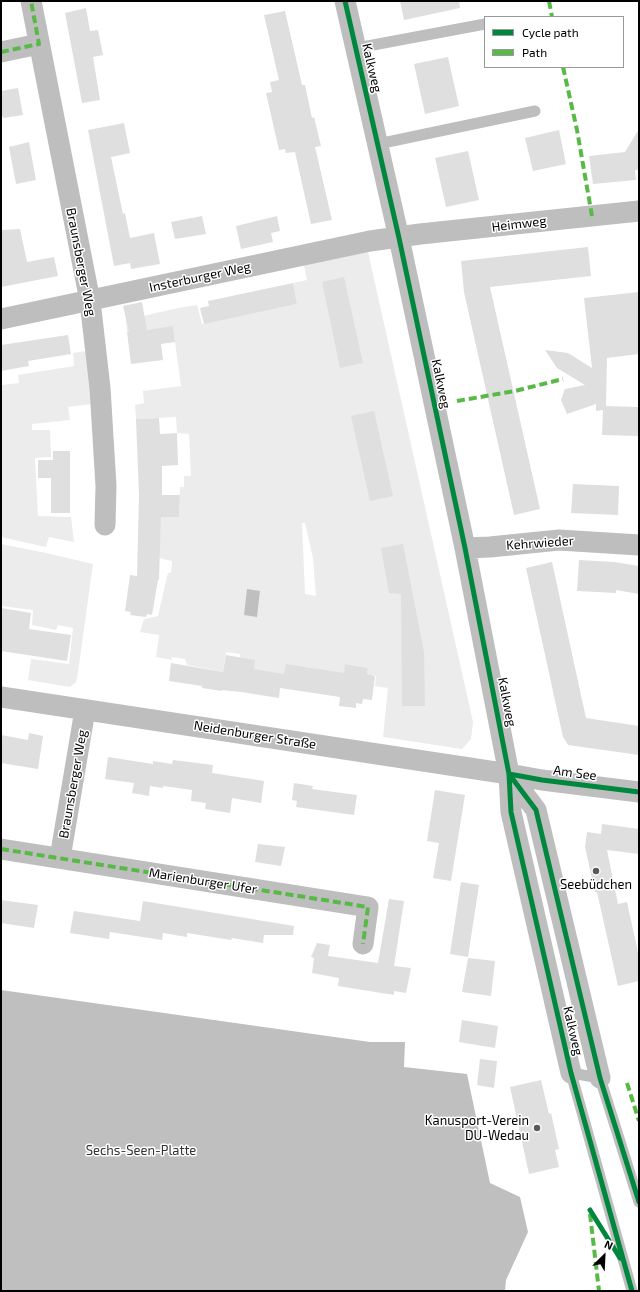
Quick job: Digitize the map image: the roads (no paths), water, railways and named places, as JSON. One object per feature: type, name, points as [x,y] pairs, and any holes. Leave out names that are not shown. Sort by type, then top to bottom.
[{"type":"street","name":"Braunsberger Weg","points":[[31,1],[90,301],[100,388],[106,486],[106,525]]},
{"type":"street","name":"Kalkweg","points":[[345,1],[357,48],[399,238],[465,548],[509,774],[511,812],[571,1073]]},
{"type":"street","points":[[1,52],[39,44]]},
{"type":"street","name":"Heimweg","points":[[399,238],[420,234],[639,210]]},
{"type":"street","name":"Insterburger Weg","points":[[1,319],[370,241],[399,238]]},
{"type":"street","name":"Kehrwieder","points":[[465,548],[559,540],[639,544]]},
{"type":"street","name":"Neidenburger Straße","points":[[1,697],[509,774]]},
{"type":"street","name":"Braunsberger Weg","points":[[60,858],[85,710]]},
{"type":"street","name":"Kalkweg","points":[[509,774],[536,810],[600,1078]]},
{"type":"street","name":"Am See","points":[[509,774],[542,780],[639,792]]},
{"type":"street","name":"Marienburger Ufer","points":[[1,849],[368,907],[363,944]]},
{"type":"lane","points":[[357,48],[484,24]]},
{"type":"lane","points":[[378,144],[535,111]]},
{"type":"lane","name":"Kalkweg","points":[[632,1291],[571,1073],[600,1078],[639,1202]]},
{"type":"place","name":"Seebüdchen","points":[[596,871]]},
{"type":"place","name":"Kanusport-Verein DU-Wedau","points":[[537,1128]]},
{"type":"park label","name":"Sechs-Seen-Platte","points":[[141,1151]]}]
